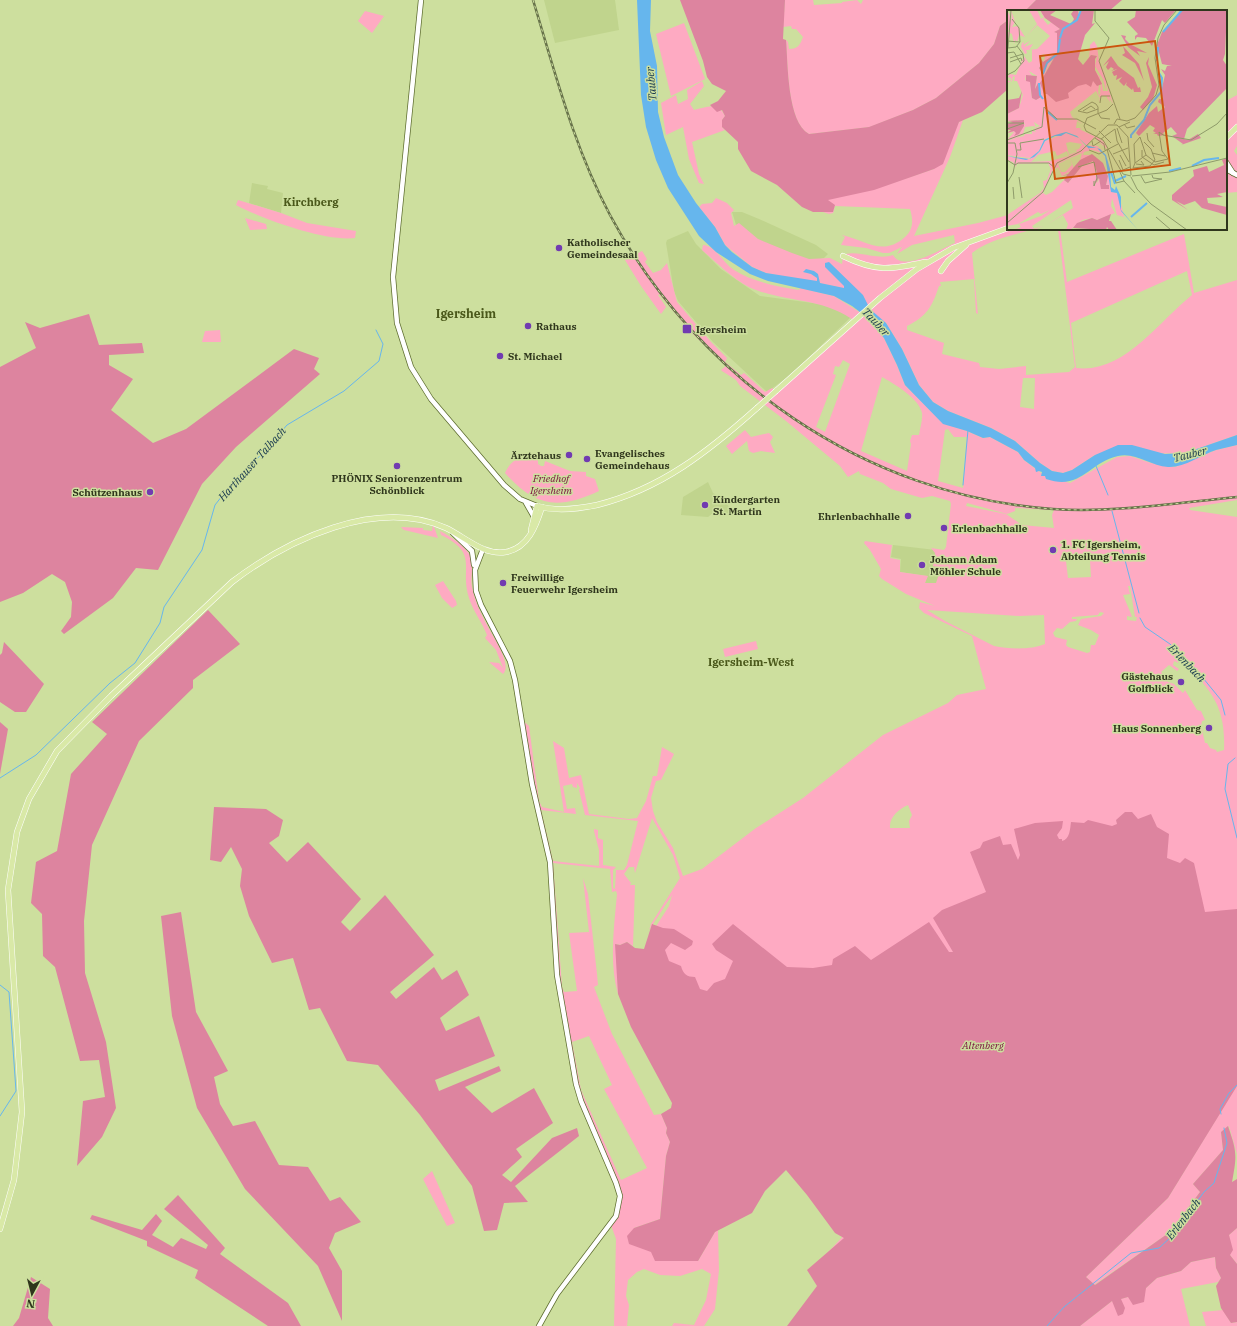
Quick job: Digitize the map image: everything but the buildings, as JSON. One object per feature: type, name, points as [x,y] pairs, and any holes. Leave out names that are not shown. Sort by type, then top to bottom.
[{"type":"main road","points":[[1227,137],[1236,128]]},
{"type":"main road","points":[[539,507],[570,509],[605,503],[661,481],[706,452],[880,298],[929,261],[971,240],[1007,228]]},
{"type":"main road","points":[[941,271],[948,261],[971,240]]},
{"type":"main road","points":[[843,256],[855,262],[886,269],[902,268],[929,261]]},
{"type":"main road","points":[[530,535],[534,517],[539,507]]},
{"type":"main road","points":[[0,1229],[14,1180],[22,1112],[8,890],[17,832],[29,799],[44,770],[57,751],[111,696],[232,582],[259,562],[305,537],[345,524],[373,519],[396,518],[430,523],[452,532],[482,548],[497,553],[514,550],[526,542],[530,535],[539,507]]},
{"type":"street","points":[[421,0],[393,277],[397,320],[411,367],[431,399],[504,485],[525,502],[539,507]]},
{"type":"street","points":[[1227,163],[1235,174]]},
{"type":"street","points":[[525,502],[534,517]]},
{"type":"street","points":[[452,532],[472,551],[474,558],[476,591],[481,605],[510,661],[516,680],[532,784],[550,862],[557,975],[576,1084],[581,1101],[616,1183],[620,1196],[616,1216],[557,1294],[539,1326]]},
{"type":"street","points":[[474,558],[482,548]]},
{"type":"street","points":[[475,574],[476,564],[482,548]]},
{"type":"shaded area","points":[[544,0],[615,0],[619,30],[555,43]]},
{"type":"shaded area","points":[[252,183],[268,186],[267,189],[283,193],[281,213],[249,203]]},
{"type":"shaded area","points":[[732,212],[742,212],[759,219],[816,245],[828,254],[824,258],[812,261],[770,246],[737,228]]},
{"type":"shaded area","points":[[688,231],[696,244],[721,269],[760,296],[828,305],[852,316],[789,376],[767,392],[713,342],[678,301],[674,291],[666,243],[667,240]]},
{"type":"shaded area","name":"Kindergarten St. Martin","points":[[708,482],[713,493],[722,499],[736,514],[714,512],[708,517],[681,515],[683,497]]},
{"type":"shaded area","name":"Johann Adam Möhler Schule","points":[[893,545],[944,551],[940,586],[925,583],[927,576],[900,572],[901,559],[891,557]]},
{"type":"green space","points":[[680,0],[785,0],[783,39],[786,40],[788,77],[796,118],[802,128],[809,134],[869,127],[913,110],[936,98],[979,63],[994,44],[1000,26],[1007,21],[1007,90],[982,112],[959,122],[943,164],[934,169],[874,190],[828,200],[835,205],[833,212],[813,212],[802,207],[777,185],[751,171],[738,149],[738,142],[722,127],[722,120],[725,116],[722,110],[717,112],[710,105],[718,101],[726,91],[712,84],[707,77],[703,61]]},
{"type":"green space","points":[[785,0],[813,0],[814,5],[842,3],[857,0],[861,4],[863,0],[1036,0],[1026,10],[1007,10],[1007,21],[1000,26],[994,44],[979,63],[936,98],[913,110],[870,127],[809,134],[802,128],[796,118],[788,77],[786,40],[788,42],[789,49],[792,49],[798,46],[803,37],[796,29],[792,29],[791,26],[783,27]]},
{"type":"green space","points":[[1036,0],[1122,0],[1110,10],[1026,10]]},
{"type":"green space","points":[[365,11],[384,16],[372,33],[358,21]]},
{"type":"green space","points":[[684,23],[705,79],[671,96],[656,34]]},
{"type":"green space","points":[[702,81],[704,86],[690,104],[694,110],[716,107],[725,116],[722,120],[722,127],[725,130],[692,142],[699,174],[704,184],[699,183],[689,159],[683,127],[666,135],[661,103],[676,95],[678,104],[688,99],[687,90]]},
{"type":"green space","points":[[1237,95],[1237,146],[1234,151],[1237,155],[1237,192],[1227,193],[1227,170],[1228,171],[1227,100]]},
{"type":"green space","points":[[963,120],[950,157],[914,236],[978,223],[1007,215],[1007,230],[1031,230],[993,241],[978,248],[972,253],[978,314],[976,313],[974,279],[940,282],[941,286],[939,286],[934,300],[928,310],[907,326],[907,330],[944,343],[942,354],[979,363],[980,367],[999,369],[1026,366],[1026,375],[1069,372],[1075,367],[1058,230],[1060,230],[1067,282],[1184,234],[1194,293],[1237,280],[1237,435],[1185,453],[1095,455],[1072,470],[1063,473],[1052,471],[1040,463],[1015,441],[991,428],[948,411],[933,402],[919,385],[902,349],[886,323],[838,289],[838,287],[766,273],[752,267],[725,245],[715,227],[699,207],[702,204],[712,203],[716,198],[727,203],[734,210],[731,213],[734,226],[739,223],[758,239],[809,259],[830,258],[842,264],[843,256],[852,253],[880,257],[893,255],[898,260],[905,262],[913,261],[955,243],[954,235],[912,245],[897,254],[902,247],[889,253],[883,253],[866,248],[841,245],[845,237],[842,235],[874,245],[889,246],[897,243],[910,231],[912,216],[910,209],[835,206],[833,213],[829,214],[802,205],[874,189],[934,169],[959,122]],"holes":[[[1187,271],[1192,295],[1140,344],[1125,354],[1110,363],[1093,368],[1076,368],[1071,323]],[[1023,378],[1035,378],[1034,409],[1020,407]]]},
{"type":"green space","points":[[238,200],[281,213],[307,223],[356,231],[355,238],[343,238],[311,233],[277,223],[236,205]]},
{"type":"green space","points":[[245,218],[266,224],[267,229],[250,230]]},
{"type":"green space","points":[[703,245],[712,248],[730,267],[749,278],[773,285],[799,290],[800,288],[834,296],[864,315],[884,338],[905,385],[943,423],[983,438],[990,437],[1018,452],[1024,460],[1045,476],[1070,483],[1117,457],[1130,456],[1151,463],[1175,467],[1216,450],[1237,445],[1237,500],[1189,508],[1190,510],[1237,517],[1237,1061],[823,1280],[810,1272],[846,1233],[820,1203],[746,1129],[653,931],[669,906],[672,895],[649,930],[651,924],[680,878],[673,855],[652,818],[635,873],[634,867],[629,867],[624,874],[631,883],[630,885],[635,885],[633,946],[627,942],[620,945],[616,944],[618,994],[615,982],[613,957],[617,894],[616,891],[612,892],[610,869],[553,863],[562,987],[564,992],[577,991],[569,933],[589,932],[583,878],[588,894],[597,974],[598,985],[594,987],[612,1034],[654,1115],[661,1114],[667,1128],[666,1133],[670,1142],[666,1156],[660,1219],[634,1228],[698,1261],[715,1232],[718,1230],[719,1270],[715,1309],[704,1326],[672,1326],[674,1323],[694,1325],[706,1300],[711,1274],[702,1269],[680,1276],[660,1275],[644,1269],[637,1272],[628,1280],[626,1296],[629,1305],[627,1326],[614,1326],[616,1239],[611,1225],[616,1216],[620,1196],[581,1101],[557,975],[553,886],[520,718],[529,726],[539,801],[542,807],[564,812],[553,741],[564,748],[569,778],[581,775],[589,814],[629,819],[637,818],[646,801],[653,776],[657,776],[662,747],[674,754],[661,780],[656,781],[651,798],[653,811],[657,822],[673,848],[683,876],[702,869],[756,828],[803,798],[883,735],[948,703],[957,695],[986,689],[972,636],[924,613],[919,608],[920,602],[935,606],[906,594],[882,579],[879,576],[881,569],[864,543],[865,541],[892,545],[890,558],[900,560],[900,572],[928,576],[925,583],[936,583],[941,568],[933,566],[935,553],[931,548],[944,550],[946,547],[951,504],[950,501],[932,496],[922,498],[891,489],[883,483],[860,474],[859,471],[848,477],[840,466],[786,421],[740,386],[736,380],[722,371],[721,370],[726,366],[692,333],[659,294],[658,295],[666,307],[661,314],[625,260],[642,251],[647,259],[645,262],[653,273],[661,270],[667,263],[677,302],[711,342],[727,358],[725,362],[741,375],[744,373],[765,392],[772,388],[776,391],[850,325],[857,323],[833,309],[821,305],[769,294],[749,287],[728,273],[702,250]],"holes":[[[843,360],[850,364],[825,432],[816,427],[836,375],[833,374],[835,366],[839,367]],[[882,377],[905,392],[920,408],[922,418],[919,435],[912,435],[910,441],[911,444],[907,471],[861,451]],[[948,429],[954,437],[967,437],[963,488],[938,481],[945,430]],[[967,503],[1007,514],[1015,511],[1015,508],[1054,510],[1052,515],[1054,528],[1022,525],[1006,514],[966,506]],[[1090,560],[1091,577],[1068,578],[1066,561]],[[1128,586],[1130,586],[1135,617],[1137,617],[1136,621],[1127,620],[1127,616],[1132,617],[1123,595],[1130,594]],[[927,610],[1019,616],[1044,615],[1045,644],[1020,648],[994,646],[945,621]],[[1100,612],[1104,613],[1101,616],[1081,619],[1078,625],[1099,635],[1095,645],[1091,645],[1090,652],[1087,653],[1068,647],[1066,645],[1067,640],[1055,637],[1053,633],[1057,628],[1062,629],[1070,622],[1076,621],[1077,619],[1072,619],[1072,617],[1098,615]],[[1179,658],[1199,679],[1214,698],[1222,721],[1224,750],[1217,752],[1205,743],[1201,726],[1202,721],[1205,720],[1201,711],[1197,710],[1185,690],[1183,693],[1174,684],[1168,682],[1161,672],[1169,665],[1177,671],[1179,669],[1173,665],[1174,661],[1178,663]],[[577,783],[580,788],[579,790],[585,815],[638,821],[627,865],[624,870],[616,870],[615,889],[613,888],[613,870],[616,867],[603,865],[603,840],[598,838],[598,830],[594,829],[599,850],[599,866],[553,861],[541,810],[576,814],[575,808],[567,809],[563,786],[572,784],[573,787],[577,788]],[[908,805],[912,815],[909,821],[910,828],[890,828],[891,820],[901,809]],[[589,1036],[612,1085],[604,1089],[647,1168],[621,1180],[581,1090],[572,1042]]]},
{"type":"green space","points":[[89,314],[99,345],[142,343],[144,353],[109,355],[109,365],[133,379],[111,410],[153,443],[186,429],[294,349],[319,358],[314,369],[320,374],[236,447],[202,484],[158,570],[136,568],[113,598],[64,634],[61,631],[71,617],[72,602],[65,582],[52,574],[23,593],[0,602],[0,367],[36,348],[25,322],[40,328]]},
{"type":"green space","points":[[220,330],[221,342],[202,342],[205,331]]},
{"type":"green space","points":[[745,430],[751,437],[769,433],[773,437],[770,442],[775,453],[761,451],[753,453],[749,451],[747,441],[732,454],[726,446]]},
{"type":"green space","name":"Friedhof Igersheim","points":[[538,456],[538,464],[541,466],[544,466],[545,461],[570,471],[586,472],[586,476],[595,479],[599,491],[571,501],[559,503],[537,499],[527,493],[505,473],[514,461],[527,457]]},
{"type":"green space","points":[[433,524],[438,538],[404,530],[401,527],[423,528],[423,530],[432,531]]},
{"type":"green space","points":[[440,531],[461,545],[471,557],[473,592],[480,611],[504,657],[505,669],[503,674],[489,662],[499,663],[503,668],[496,650],[485,638],[487,635],[469,598],[464,555],[460,548],[441,535]]},
{"type":"green space","points":[[443,581],[456,601],[457,605],[452,608],[442,598],[435,585]]},
{"type":"green space","points":[[208,610],[240,644],[193,680],[193,688],[139,741],[92,845],[84,921],[85,973],[106,1042],[116,1108],[102,1137],[77,1166],[83,1101],[105,1097],[99,1060],[80,1061],[55,967],[43,956],[42,914],[31,903],[36,862],[57,851],[71,774],[107,734],[92,722]]},
{"type":"green space","points":[[756,641],[758,649],[725,657],[723,649]]},
{"type":"green space","points":[[4,642],[44,684],[26,712],[15,712],[0,702],[0,655],[2,653]]},
{"type":"green space","points":[[0,722],[8,729],[0,774]]},
{"type":"green space","points":[[214,807],[266,809],[283,820],[279,836],[269,843],[287,862],[308,842],[361,899],[341,922],[350,931],[385,895],[434,955],[390,992],[396,999],[434,967],[442,980],[457,970],[469,995],[440,1018],[446,1031],[479,1016],[495,1056],[435,1080],[439,1091],[499,1066],[501,1071],[465,1087],[492,1113],[534,1088],[553,1123],[516,1149],[522,1157],[502,1175],[511,1182],[552,1138],[577,1128],[579,1136],[515,1186],[528,1202],[504,1203],[497,1230],[484,1231],[472,1186],[420,1115],[378,1065],[347,1061],[320,1008],[309,1010],[293,958],[272,963],[249,916],[240,886],[242,869],[231,847],[221,862],[210,860]]},
{"type":"green space","name":"Altenberg","points":[[1125,812],[1132,812],[1138,819],[1151,814],[1157,827],[1169,834],[1167,858],[1180,863],[1185,858],[1194,863],[1205,912],[1237,909],[1237,1086],[1168,1198],[1086,1277],[1095,1285],[1170,1232],[1200,1192],[1193,1184],[1223,1150],[1221,1132],[1228,1126],[1235,1148],[1235,1166],[1232,1182],[1237,1179],[1237,1228],[1229,1235],[1233,1250],[1230,1255],[1237,1264],[1237,1322],[1231,1323],[1221,1308],[1216,1286],[1221,1278],[1216,1268],[1215,1257],[1191,1262],[1181,1271],[1157,1278],[1146,1288],[1144,1302],[1133,1305],[1128,1297],[1121,1299],[1125,1308],[1123,1314],[1118,1316],[1112,1301],[1080,1326],[787,1326],[817,1286],[807,1270],[844,1238],[835,1233],[807,1195],[786,1170],[765,1191],[752,1213],[715,1232],[698,1261],[655,1261],[651,1252],[629,1244],[627,1236],[634,1228],[660,1219],[666,1156],[670,1142],[666,1133],[667,1128],[661,1114],[671,1108],[672,1103],[631,1027],[618,994],[615,944],[620,945],[627,942],[635,948],[644,949],[652,924],[663,928],[674,929],[693,941],[692,945],[685,950],[671,943],[665,950],[669,961],[681,966],[684,973],[688,976],[695,977],[700,989],[707,991],[714,983],[725,979],[733,961],[716,950],[712,944],[733,924],[787,967],[813,968],[832,965],[833,959],[855,946],[871,960],[929,922],[949,952],[953,952],[933,918],[942,910],[986,892],[970,852],[980,848],[983,842],[1000,836],[1003,845],[1011,844],[1018,860],[1020,855],[1014,829],[1035,823],[1063,821],[1062,828],[1057,835],[1059,839],[1062,839],[1062,841],[1068,836],[1071,822],[1084,823],[1088,820],[1112,826],[1117,824],[1116,820]]},
{"type":"green space","points":[[181,912],[196,1012],[228,1071],[214,1077],[220,1104],[233,1126],[255,1121],[279,1165],[308,1167],[330,1201],[340,1197],[361,1222],[335,1233],[329,1248],[342,1271],[342,1321],[318,1266],[245,1189],[197,1108],[172,1016],[161,916]]},
{"type":"green space","points":[[1237,1085],[1237,1154],[1229,1126],[1221,1132],[1223,1150],[1193,1184],[1200,1192],[1170,1232],[1094,1285],[1086,1277],[1168,1198]]},
{"type":"green space","points":[[432,1171],[455,1223],[447,1226],[423,1179]]},
{"type":"green space","points":[[178,1195],[225,1248],[220,1254],[288,1303],[301,1326],[268,1326],[195,1278],[198,1270],[147,1246],[147,1241],[90,1219],[92,1215],[142,1230],[156,1214],[162,1221],[152,1235],[173,1247],[181,1238],[206,1249],[208,1245],[164,1209]]},
{"type":"green space","points":[[1237,1228],[1237,1264],[1230,1255],[1229,1235]]},
{"type":"green space","points":[[1215,1257],[1216,1268],[1221,1278],[1218,1282],[1181,1289],[1190,1326],[1080,1326],[1112,1301],[1128,1297],[1146,1288],[1157,1278],[1181,1271],[1191,1262]]},
{"type":"green space","points":[[31,1277],[50,1289],[48,1318],[53,1326],[13,1326],[19,1318]]},
{"type":"green space","points":[[1223,1310],[1231,1323],[1237,1322],[1237,1326],[1206,1326],[1202,1312]]},
{"type":"water","name":"Tauber","points":[[637,0],[651,0],[650,31],[657,66],[658,112],[664,137],[678,175],[696,203],[715,227],[725,245],[752,267],[766,273],[817,281],[817,278],[811,274],[803,272],[806,269],[814,271],[818,274],[820,283],[844,288],[844,286],[825,267],[825,263],[829,262],[863,295],[870,309],[886,323],[902,349],[919,385],[933,402],[948,411],[991,428],[1015,441],[1040,463],[1052,471],[1063,473],[1072,470],[1095,455],[1118,445],[1132,445],[1165,454],[1185,453],[1237,435],[1237,445],[1210,452],[1174,467],[1161,466],[1137,457],[1125,455],[1118,456],[1108,459],[1076,479],[1058,482],[1046,479],[1045,476],[1041,476],[1042,472],[1036,472],[1035,468],[1024,460],[1018,452],[990,437],[983,438],[967,431],[943,424],[905,385],[884,338],[864,315],[834,296],[768,281],[750,274],[716,252],[699,236],[668,188],[656,160],[646,127],[641,95]]},
{"type":"waterway","name":"Harthauser Talbach","points":[[0,778],[36,755],[110,683],[135,663],[160,623],[164,607],[202,550],[215,505],[236,478],[262,454],[287,425],[344,391],[379,361],[383,344],[376,330]]},
{"type":"waterway","points":[[963,485],[968,430]]},
{"type":"waterway","name":"Erlenbach","points":[[1096,466],[1108,495]]},
{"type":"waterway","name":"Erlenbach","points":[[1112,511],[1139,613]]},
{"type":"waterway","name":"Erlenbach","points":[[1140,618],[1145,627],[1170,644],[1194,667],[1221,700],[1225,715]]},
{"type":"waterway","name":"Erlenbach","points":[[1235,758],[1228,764],[1225,789],[1237,838]]},
{"type":"waterway","name":"Harthauser Talbach","points":[[0,985],[9,992],[16,1091],[0,1116]]},
{"type":"waterway","name":"Erlenbach","points":[[1221,1114],[1220,1109],[1229,1093],[1237,1085]]},
{"type":"waterway","name":"Erlenbach","points":[[1047,1326],[1064,1307],[1131,1253],[1159,1248],[1172,1236],[1204,1192],[1214,1183],[1227,1143],[1224,1128]]},
{"type":"railway","points":[[533,0],[576,137],[597,189],[610,215],[647,274],[690,328],[739,377],[794,419],[853,454],[917,481],[984,499],[1053,509],[1099,510],[1145,507],[1237,497]]},
{"type":"place","name":"Katholischer Gemeindesaal","points":[[559,248]]},
{"type":"place","name":"Rathaus","points":[[528,326]]},
{"type":"place","name":"Igersheim","points":[[687,329]]},
{"type":"place","name":"St. Michael","points":[[500,356]]},
{"type":"place","name":"Ärztehaus","points":[[569,455]]},
{"type":"place","name":"Evangelisches Gemeindehaus","points":[[587,459]]},
{"type":"place","name":"PHÖNIX Seniorenzentrum Schönblick","points":[[397,466]]},
{"type":"place","name":"Schützenhaus","points":[[150,492]]},
{"type":"place","name":"Kindergarten St. Martin","points":[[705,505]]},
{"type":"place","name":"Ehrlenbachhalle","points":[[908,516]]},
{"type":"place","name":"Erlenbachhalle","points":[[944,528]]},
{"type":"place","name":"1. FC Igersheim, Abteilung Tennis","points":[[1053,550]]},
{"type":"place","name":"Johann Adam Möhler Schule","points":[[922,565]]},
{"type":"place","name":"Freiwillige Feuerwehr Igersheim","points":[[503,583]]},
{"type":"place","name":"Gästehaus Golfblick","points":[[1181,682]]},
{"type":"place","name":"Haus Sonnenberg","points":[[1209,728]]},
{"type":"district","name":"Kirchberg","points":[[311,202]]},
{"type":"district","name":"Igersheim","points":[[466,314]]},
{"type":"district","name":"Igersheim-West","points":[[751,662]]}]
